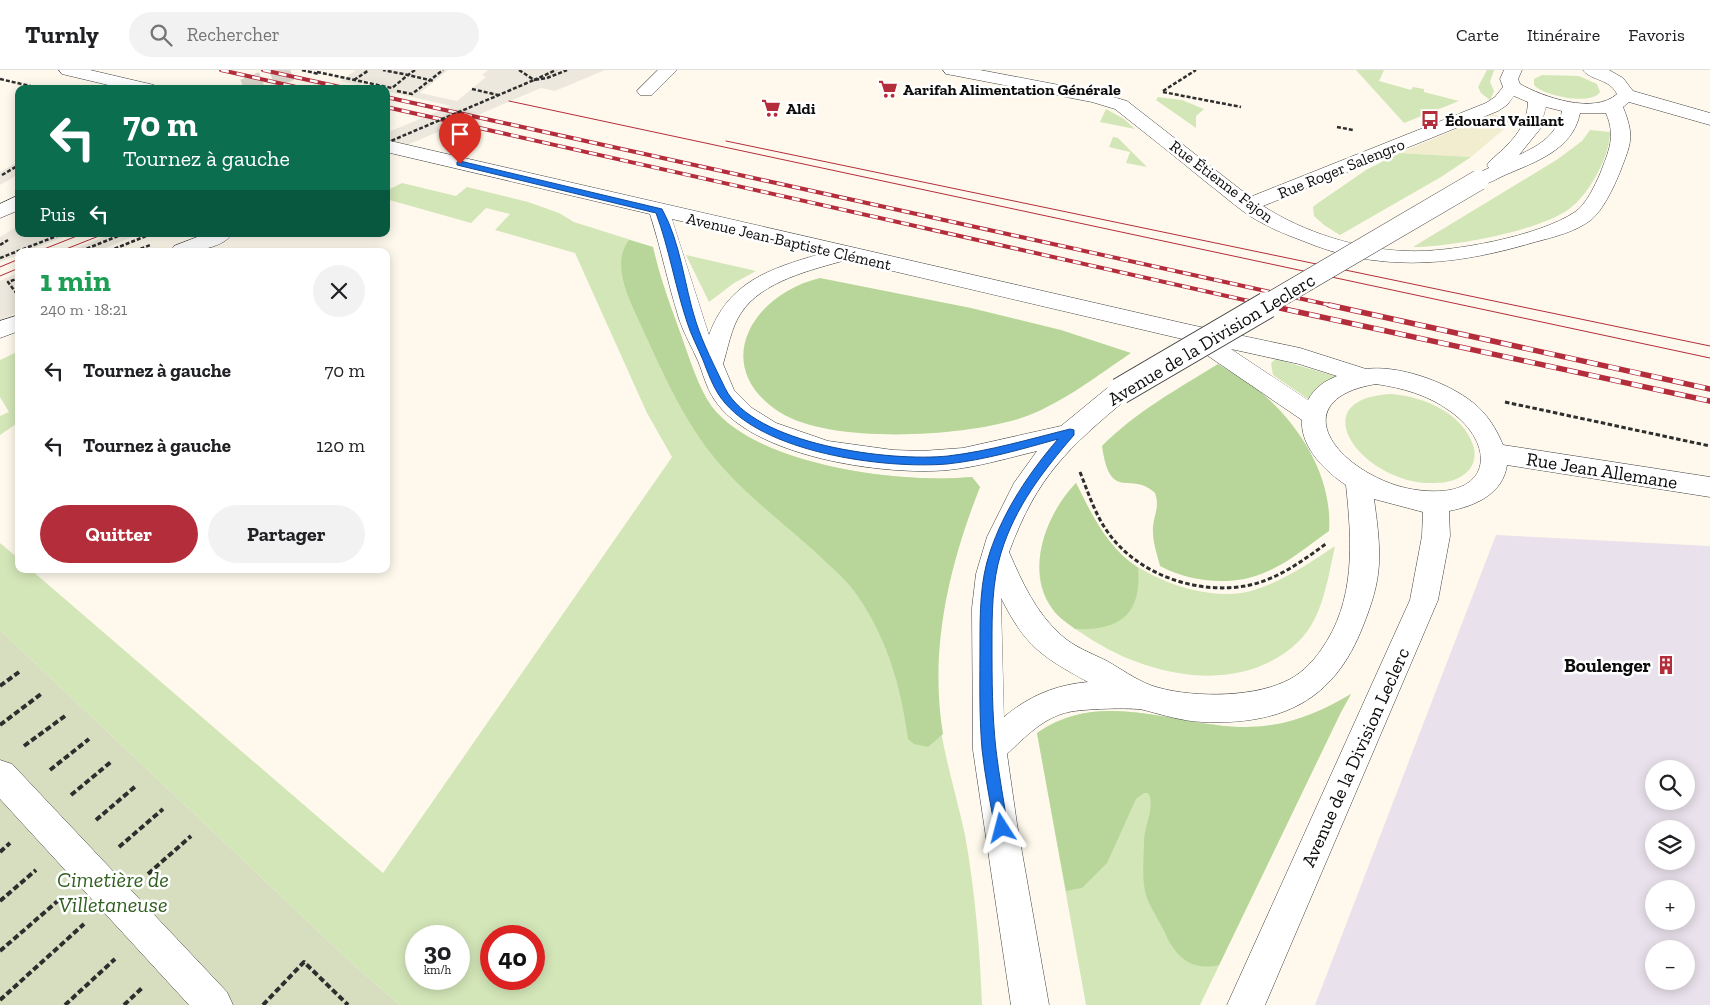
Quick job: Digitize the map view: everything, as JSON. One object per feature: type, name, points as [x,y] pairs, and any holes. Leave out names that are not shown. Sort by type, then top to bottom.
[{"type":"street","points":[[68,70],[131,85]]},
{"type":"street","points":[[646,91],[668,70]]},
{"type":"street","name":"Rue Étienne Fajon","points":[[952,70],[1012,75],[1121,105],[1271,220],[1307,236],[1396,258],[1448,255],[1500,246],[1558,229],[1583,216],[1589,210],[1608,178],[1622,142],[1620,100]]},
{"type":"street","points":[[1598,72],[1628,72]]},
{"type":"street","points":[[1598,72],[1617,81],[1620,100]]},
{"type":"street","points":[[1513,79],[1537,100],[1572,107],[1620,100],[1710,119]]},
{"type":"street","name":"Rue Roger Salengro","points":[[1248,204],[1492,107],[1500,101],[1513,79]]},
{"type":"street","name":"Avenue de la Division Leclerc","points":[[1482,178],[1524,139],[1535,122],[1538,110],[1537,100]]},
{"type":"street","name":"Avenue de la Division Leclerc","points":[[1030,1005],[989,750],[986,698],[986,613],[990,573],[995,552],[1010,516],[1035,473],[1067,435],[1120,391],[1482,178],[1535,156],[1553,144],[1569,124],[1572,107]]},
{"type":"street","name":"Avenue Jean-Baptiste Clément","points":[[390,146],[844,254],[1323,361],[1363,377]]},
{"type":"street","points":[[390,161],[411,152]]},
{"type":"street","points":[[0,212],[15,203]]},
{"type":"street","points":[[659,211],[671,242],[692,322],[725,396],[743,415],[770,431],[803,444],[856,456],[898,460],[947,460],[1067,435]]},
{"type":"street","points":[[189,248],[215,237]]},
{"type":"street","points":[[711,364],[731,311],[741,299],[763,284],[798,267],[844,254]]},
{"type":"street","points":[[0,330],[15,324]]},
{"type":"street","name":"Avenue Jean-Baptiste Clément","points":[[1192,333],[1313,414]]},
{"type":"street","points":[[1363,377],[1402,380],[1446,396],[1459,405],[1480,425],[1489,439],[1494,452],[1493,470],[1490,477],[1478,490],[1459,498],[1436,502],[1397,496],[1359,480],[1338,465],[1324,448],[1315,431],[1313,414],[1318,400],[1329,389],[1344,381],[1363,377]]},
{"type":"street","name":"Rue Jean Allemane","points":[[1494,452],[1710,487]]},
{"type":"street","points":[[989,750],[1038,708],[1058,699],[1090,694],[1146,697],[1181,704],[1234,707],[1282,698],[1298,691],[1312,680],[1332,658],[1348,627],[1364,575],[1364,530],[1359,480]]},
{"type":"street","name":"Avenue de la Division Leclerc","points":[[1246,1005],[1424,600],[1436,536],[1436,502]]},
{"type":"street","points":[[995,552],[1009,587],[1021,608],[1047,642],[1079,662],[1146,697]]},
{"type":"street","points":[[20,797],[214,1005]]},
{"type":"path","points":[[302,70],[353,81],[369,70]]},
{"type":"path","points":[[383,70],[434,81]]},
{"type":"path","points":[[390,88],[415,70]]},
{"type":"path","points":[[397,91],[412,94],[443,70]]},
{"type":"path","points":[[519,70],[534,80],[547,78],[567,70]]},
{"type":"path","points":[[390,143],[556,70]]},
{"type":"path","points":[[1188,70],[1193,72]]},
{"type":"path","points":[[1196,70],[1162,92],[1241,108]]},
{"type":"path","points":[[317,72],[378,85]]},
{"type":"path","points":[[0,79],[26,85]]},
{"type":"path","points":[[472,89],[498,95]]},
{"type":"path","points":[[0,176],[15,167]]},
{"type":"path","points":[[26,248],[54,237]]},
{"type":"path","points":[[88,248],[116,237]]},
{"type":"path","points":[[116,248],[144,237]]},
{"type":"path","points":[[0,258],[15,252]]},
{"type":"path","points":[[15,279],[8,282],[15,291]]},
{"type":"path","points":[[1504,402],[1710,446]]},
{"type":"path","points":[[1067,435],[1108,531],[1140,562],[1165,576],[1182,582],[1217,588],[1251,585],[1271,577],[1322,547],[1332,540],[1338,527],[1364,530]]},
{"type":"path","points":[[0,686],[19,672]]},
{"type":"path","points":[[0,725],[41,694]]},
{"type":"path","points":[[22,748],[65,716]]},
{"type":"path","points":[[20,797],[89,739]]},
{"type":"path","points":[[20,797],[112,761]]},
{"type":"path","points":[[0,901],[137,785]]},
{"type":"path","points":[[0,951],[163,809]]},
{"type":"path","points":[[0,1000],[191,836]]},
{"type":"path","points":[[65,1005],[145,931]]},
{"type":"path","points":[[263,1005],[304,962],[348,1005]]},
{"type":"shaded area","points":[[356,70],[448,70],[420,93],[457,101],[486,77],[482,75],[488,70],[605,70],[555,91],[541,88],[390,152],[390,131],[451,106],[390,92],[390,85],[365,80],[359,85],[341,81]]},
{"type":"shaded area","points":[[1493,114],[1512,120],[1510,124],[1471,157],[1399,153]]},
{"type":"shaded area","points":[[15,163],[15,176],[0,185],[0,172]]},
{"type":"shaded area","points":[[15,228],[15,237],[63,237],[35,248],[15,248],[15,256],[0,262],[0,237]]},
{"type":"shaded area","points":[[104,237],[133,237],[105,248],[76,248]]},
{"type":"shaded area","points":[[15,274],[15,314],[0,320],[0,281]]},
{"type":"shaded area","points":[[1496,535],[1710,546],[1710,1005],[1315,1005]]},
{"type":"green space","points":[[1356,70],[1384,70],[1379,81],[1411,90],[1413,87],[1424,89],[1424,92],[1459,101],[1404,123]]},
{"type":"green space","points":[[1487,70],[1494,70],[1490,82],[1494,91],[1490,100],[1481,93],[1478,87]]},
{"type":"green space","points":[[1542,75],[1579,76],[1597,84],[1600,92],[1595,96],[1578,99],[1557,96],[1547,93],[1534,85],[1534,79]]},
{"type":"green space","points":[[1158,97],[1182,100],[1204,109],[1196,116],[1196,128],[1156,100]]},
{"type":"green space","points":[[1106,109],[1124,119],[1135,129],[1100,122]]},
{"type":"green space","points":[[1590,130],[1610,132],[1609,142],[1602,163],[1591,185],[1577,203],[1569,209],[1555,217],[1516,231],[1471,241],[1413,247],[1558,159],[1582,141]]},
{"type":"green space","points":[[1113,137],[1118,138],[1147,167],[1126,163],[1130,152],[1109,147]]},
{"type":"green space","points":[[1399,153],[1471,157],[1441,177],[1340,235],[1314,216],[1313,207],[1318,203],[1366,170]]},
{"type":"green space","points":[[402,183],[456,196],[467,187],[528,202],[559,213],[574,222],[653,247],[666,293],[698,382],[712,407],[734,427],[762,444],[796,457],[833,467],[908,477],[972,477],[980,487],[954,562],[948,588],[939,641],[937,694],[944,747],[965,835],[972,877],[982,1005],[400,1005],[356,967],[0,630],[0,543],[15,556],[15,573],[35,573],[383,873],[672,457],[647,413],[575,253],[495,230],[510,214],[486,208],[471,223],[390,200],[390,189]]},
{"type":"green space","points":[[629,240],[653,247],[666,293],[698,382],[712,407],[734,427],[762,444],[796,457],[833,467],[908,477],[972,477],[980,487],[959,547],[951,577],[940,640],[939,702],[943,734],[928,747],[914,744],[908,739],[892,665],[878,631],[856,593],[831,566],[762,506],[726,471],[699,437],[687,418],[657,360],[626,291],[621,270],[621,259]]},
{"type":"green space","points":[[686,255],[756,271],[734,283],[709,302]]},
{"type":"green space","points":[[820,278],[971,308],[1061,330],[1131,353],[1080,388],[1054,403],[1027,416],[1002,423],[938,433],[867,434],[834,430],[804,423],[781,413],[759,395],[747,375],[743,354],[748,334],[759,316],[775,299],[796,287]]},
{"type":"green space","points":[[15,353],[15,425],[0,435],[0,416],[9,412],[0,397],[0,360]]},
{"type":"green space","points":[[1276,359],[1338,377],[1311,401],[1273,375],[1271,363]]},
{"type":"green space","points":[[1218,364],[1257,389],[1287,418],[1310,452],[1319,471],[1329,511],[1329,531],[1300,552],[1284,563],[1255,576],[1228,581],[1214,581],[1186,576],[1160,566],[1153,532],[1157,506],[1155,493],[1138,484],[1122,483],[1110,475],[1102,446],[1115,433],[1143,412]]},
{"type":"green space","points":[[1390,394],[1402,395],[1427,402],[1460,423],[1468,433],[1474,448],[1474,461],[1469,470],[1457,479],[1434,483],[1409,480],[1386,471],[1366,458],[1352,442],[1346,426],[1349,411],[1363,400]]},
{"type":"green space","points":[[1076,483],[1101,531],[1124,557],[1139,568],[1157,577],[1176,585],[1196,590],[1215,594],[1234,594],[1251,591],[1284,578],[1335,546],[1327,584],[1314,621],[1299,641],[1276,659],[1251,670],[1223,675],[1195,675],[1167,671],[1139,663],[1113,652],[1068,624],[1051,607],[1043,592],[1040,576],[1040,559],[1043,542],[1056,510]]},
{"type":"green space","points":[[1076,483],[1101,530],[1117,550],[1138,568],[1136,598],[1125,617],[1104,627],[1091,629],[1075,629],[1055,612],[1043,590],[1040,574],[1040,557],[1049,525],[1056,509]]},
{"type":"green space","name":"Cimetière de Villetaneuse","points":[[0,630],[356,967],[400,1005],[0,1005]]},
{"type":"green space","points":[[1351,694],[1200,1005],[1086,1005],[1037,733],[1062,720],[1087,713],[1113,711],[1220,725],[1247,727],[1275,725],[1302,718]]},
{"type":"green space","points":[[1351,694],[1219,965],[1201,966],[1181,957],[1170,943],[1147,898],[1143,865],[1144,835],[1151,804],[1148,793],[1144,793],[1136,799],[1107,863],[1082,888],[1066,891],[1037,733],[1062,720],[1087,713],[1113,711],[1220,725],[1247,727],[1275,725],[1302,718]]},
{"type":"tunnel","points":[[254,85],[292,70]]},
{"type":"tram line","points":[[509,101],[1710,358]]},
{"type":"tram line","points":[[726,141],[1710,346]]},
{"type":"tram line","points":[[47,248],[74,237]]},
{"type":"tram line","points":[[69,248],[96,237]]},
{"type":"tram line","points":[[0,267],[15,261]]},
{"type":"tram line","points":[[0,276],[15,270]]},
{"type":"railway","points":[[221,70],[287,85]]},
{"type":"railway","points":[[263,70],[331,85]]},
{"type":"railway","points":[[390,98],[1334,306]]},
{"type":"railway","points":[[390,108],[1271,306]]},
{"type":"railway","points":[[1266,305],[1710,401]]},
{"type":"railway","points":[[1329,305],[1710,389]]},
{"type":"place","name":"Aarifah Alimentation Générale","points":[[888,89]]},
{"type":"place","name":"Aldi","points":[[771,108]]},
{"type":"place","name":"Édouard Vaillant","points":[[1430,120]]},
{"type":"place","name":"Boulenger","points":[[1666,665]]},
{"type":"route","points":[[460,164],[659,211],[671,242],[677,271],[692,322],[720,388],[732,405],[743,415],[770,431],[803,444],[856,456],[898,460],[947,460],[992,452],[1070,432],[1035,473],[1010,516],[995,552],[990,573],[986,613],[986,698],[989,750],[1002,828]]}]
